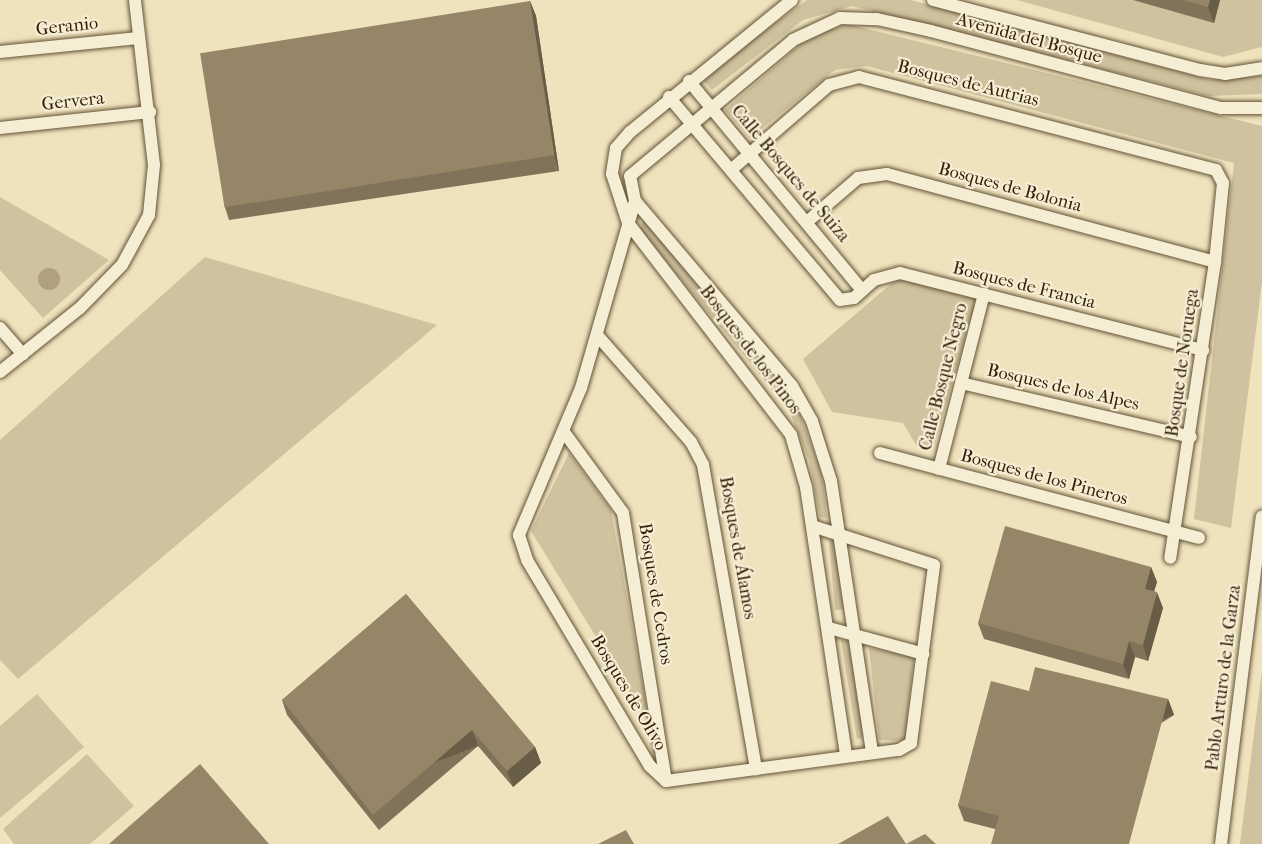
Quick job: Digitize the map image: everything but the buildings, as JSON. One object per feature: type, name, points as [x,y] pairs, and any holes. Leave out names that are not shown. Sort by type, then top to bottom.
[{"type":"street","points":[[0,372],[80,308],[137,243],[154,189],[150,112],[138,38],[135,0]]},
{"type":"street","points":[[732,169],[669,97],[792,0]]},
{"type":"street","name":"Avenida del Bosque","points":[[933,0],[1200,70],[1226,74],[1262,68]]},
{"type":"street","name":"Avenida del Bosque","points":[[628,182],[650,154],[814,26],[861,17],[1221,108],[1262,108]]},
{"type":"street","name":"Geranio","points":[[0,52],[138,38]]},
{"type":"street","name":"Bosques de Autrias","points":[[732,169],[829,85],[859,77],[1211,166],[1220,174]]},
{"type":"street","name":"Calle Bosques de Suiza","points":[[689,81],[808,221],[862,291]]},
{"type":"street","name":"Bosques de los Pinos","points":[[669,97],[622,140],[613,163],[628,224],[780,416],[799,458],[829,628],[846,756]]},
{"type":"street","name":"Gervera","points":[[0,128],[150,112]]},
{"type":"street","name":"Bosques de Francia","points":[[732,169],[843,302],[862,291],[874,280],[900,273],[1203,350]]},
{"type":"street","name":"Bosques de Bolonia","points":[[808,221],[858,178],[887,174],[1215,262]]},
{"type":"street","name":"Bosque de Noruega","points":[[1170,558],[1191,437],[1215,262],[1220,174]]},
{"type":"street","name":"Bosques de los Pinos","points":[[628,182],[635,201],[801,399],[823,447],[839,534],[872,752]]},
{"type":"street","name":"Bosques de Olivo","points":[[635,201],[597,335],[564,432],[522,523],[521,546],[650,766],[666,781]]},
{"type":"street","name":"Calle Bosque Negro","points":[[939,469],[984,294]]},
{"type":"street","points":[[0,328],[23,354]]},
{"type":"street","name":"Bosques de Álamos","points":[[597,335],[691,442],[703,465],[756,769]]},
{"type":"street","name":"Bosques de los Alpes","points":[[961,382],[1191,437]]},
{"type":"street","name":"Bosques de Cedros","points":[[564,432],[623,513],[666,781]]},
{"type":"street","name":"Bosques de los Pineros","points":[[880,453],[1199,538]]},
{"type":"street","name":"Pablo Arturo de la Garza","points":[[1221,844],[1262,517]]},
{"type":"street","points":[[666,781],[899,750],[911,743],[934,565],[812,526]]},
{"type":"street","points":[[829,628],[855,638],[924,654]]},
{"type":"shaded area","points":[[807,0],[910,0],[1210,80],[1262,76],[1262,94],[1209,96],[852,6],[803,20],[712,90],[701,78]]},
{"type":"shaded area","points":[[1017,0],[1262,0],[1262,47],[1223,57]]},
{"type":"shaded area","points":[[847,24],[1262,126],[1262,282],[1231,528],[1194,519],[1234,163],[867,66],[835,70],[750,138],[725,110],[811,35]]},
{"type":"shaded area","points":[[0,197],[109,260],[43,318],[0,270]]},
{"type":"shaded area","points":[[643,219],[797,406],[822,475],[827,518],[820,517],[809,460],[789,410],[640,230]]},
{"type":"shaded area","points":[[205,257],[437,325],[18,679],[0,660],[0,440]]},
{"type":"shaded area","points":[[45,268],[53,268],[60,275],[60,283],[53,290],[45,290],[38,283],[38,275]]},
{"type":"shaded area","points":[[898,278],[977,297],[935,443],[927,448],[916,445],[903,423],[832,412],[803,359]]},
{"type":"shaded area","points":[[569,453],[611,510],[650,725],[531,531]]},
{"type":"shaded area","points":[[829,540],[835,540],[843,609],[835,610]]},
{"type":"shaded area","points":[[841,640],[848,641],[865,737],[857,739]]},
{"type":"shaded area","points":[[869,648],[914,656],[905,741],[879,740]]},
{"type":"shaded area","points":[[1262,671],[1262,844],[1240,844]]},
{"type":"shaded area","points":[[37,694],[84,747],[0,818],[0,726]]},
{"type":"shaded area","points":[[87,754],[134,806],[90,844],[14,844],[3,829]]}]
